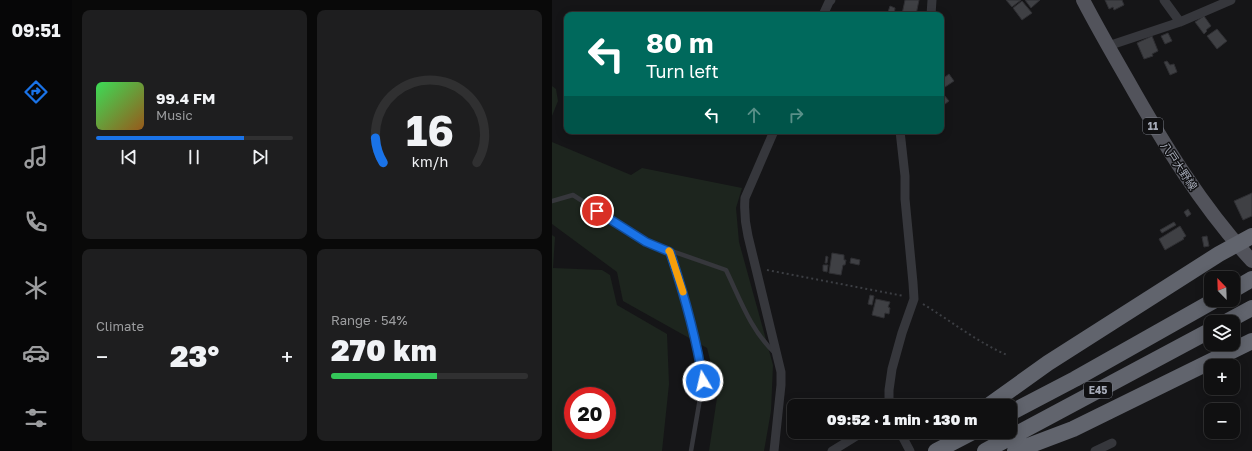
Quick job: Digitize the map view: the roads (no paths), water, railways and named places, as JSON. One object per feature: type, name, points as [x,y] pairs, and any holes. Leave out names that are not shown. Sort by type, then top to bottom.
[{"type":"highway","points":[[998,399],[1048,363],[1236,244],[1252,236]]},
{"type":"highway","points":[[1240,286],[1252,279]]},
{"type":"highway","name":"E45","points":[[1017,409],[1075,379],[1204,306]]},
{"type":"highway","points":[[1239,315],[1252,308]]},
{"type":"highway","name":"E45","points":[[985,451],[1204,334]]},
{"type":"highway","points":[[1015,451],[1073,430],[1252,341]]},
{"type":"highway","points":[[936,451],[949,439]]},
{"type":"highway","points":[[936,451],[959,439]]},
{"type":"main road","name":"八戸大野線","points":[[1083,0],[1157,132],[1206,205],[1236,244],[1252,261]]},
{"type":"street","points":[[824,12],[831,0]]},
{"type":"street","points":[[931,12],[932,0]]},
{"type":"street","points":[[1164,0],[1180,22]]},
{"type":"street","points":[[1108,46],[1180,22],[1231,0]]},
{"type":"street","points":[[773,134],[745,198],[744,206],[748,236],[781,372],[781,386],[774,451]]},
{"type":"street","points":[[889,399],[892,369],[902,333],[914,299],[900,134]]},
{"type":"street","points":[[832,451],[852,439]]},
{"type":"street","points":[[904,439],[910,451]]},
{"type":"street","points":[[1095,451],[1112,443]]},
{"type":"lane","points":[[552,201],[573,195],[646,242],[670,252],[726,270],[751,323],[762,340],[777,354]]},
{"type":"lane","points":[[670,252],[690,318],[699,354],[703,381],[691,451]]}]
